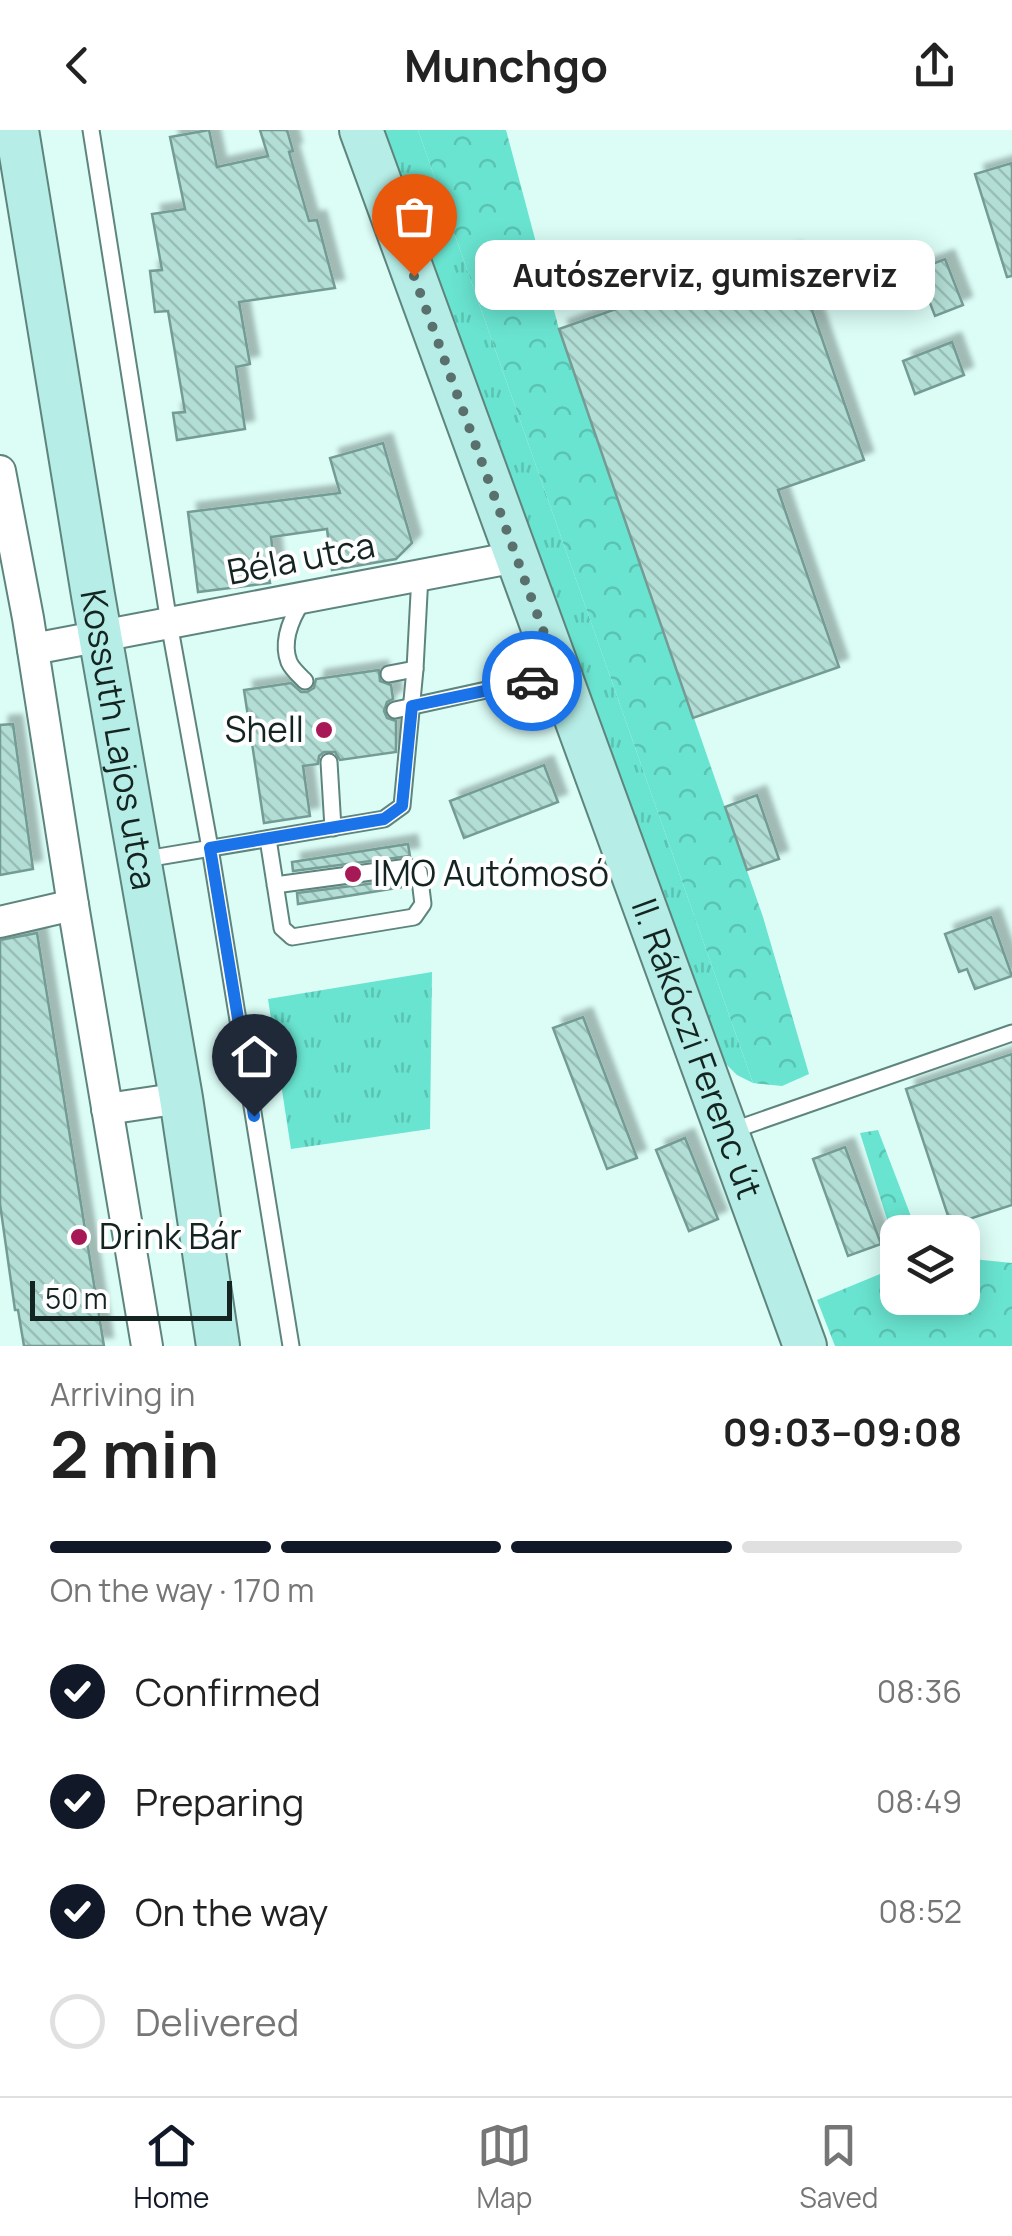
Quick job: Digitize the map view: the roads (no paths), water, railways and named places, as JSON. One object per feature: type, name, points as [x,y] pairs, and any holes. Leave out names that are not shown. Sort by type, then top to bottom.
[{"type":"main road","name":"Kossuth Lajos utca","points":[[16,130],[181,1098],[218,1346]]},
{"type":"main road","name":"II. Rákóczi Ferenc út","points":[[360,130],[805,1346]]},
{"type":"street","name":"Kossuth Lajos utca","points":[[0,472],[14,620],[33,649],[147,1346]]},
{"type":"street","name":"Béla utca","points":[[33,649],[516,557]]},
{"type":"street","points":[[0,922],[73,904]]},
{"type":"street","points":[[107,1109],[181,1098]]},
{"type":"lane","name":"Kossuth Lajos utca","points":[[91,130],[169,623],[291,1346]]},
{"type":"lane","points":[[140,860],[384,819],[402,806],[420,575]]},
{"type":"lane","points":[[305,597],[287,636],[289,663],[305,681]]},
{"type":"lane","points":[[389,674],[415,669]]},
{"type":"lane","points":[[394,710],[559,674]]},
{"type":"lane","points":[[330,762],[333,828]]},
{"type":"lane","points":[[268,839],[275,885],[282,928],[292,936],[414,917],[424,904],[419,872],[408,867],[275,885]]},
{"type":"lane","points":[[727,1132],[1012,1033]]},
{"type":"place","name":"Autószerviz, gumiszerviz","points":[[414,276]]},
{"type":"place","name":"Shell","points":[[324,730]]},
{"type":"place","name":"IMO Autómosó","points":[[353,874]]},
{"type":"place","name":"Drink Bár","points":[[79,1237]]}]
